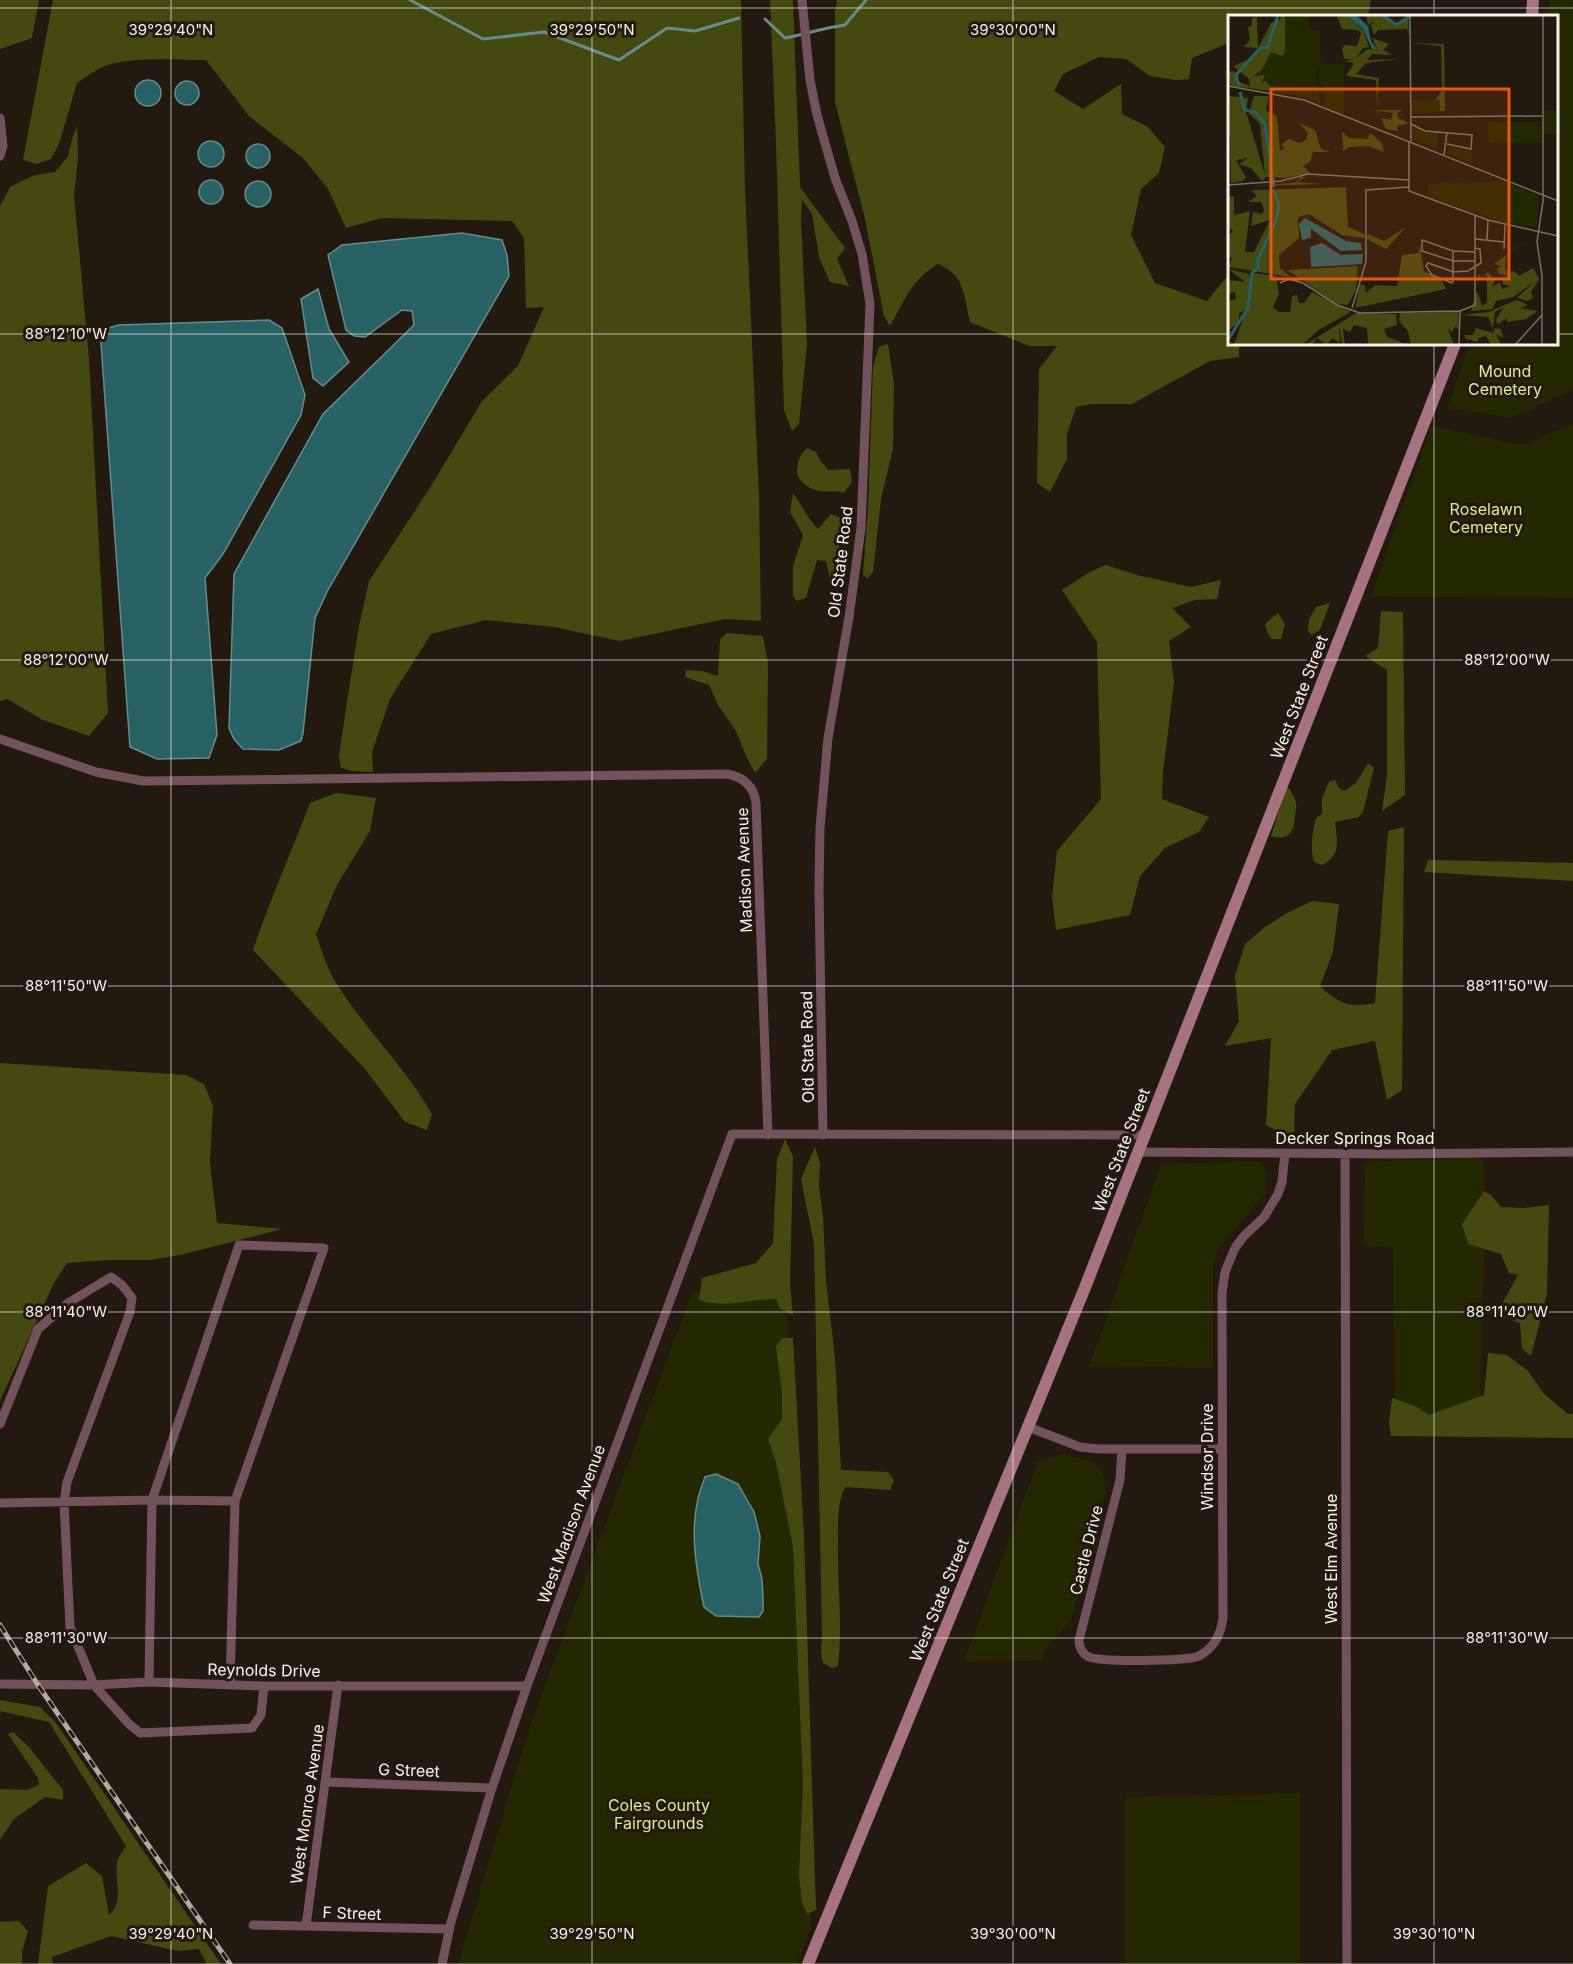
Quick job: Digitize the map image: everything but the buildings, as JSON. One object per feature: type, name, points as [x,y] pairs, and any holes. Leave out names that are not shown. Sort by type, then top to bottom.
[{"type":"street","name":"Old State Road","points":[[802,0],[817,115],[835,178],[862,254],[870,304],[861,528],[851,606],[828,738],[820,828],[823,1135]]},
{"type":"street","points":[[1532,15],[1533,0]]},
{"type":"street","points":[[0,118],[3,146],[0,156]]},
{"type":"street","name":"West State Street","points":[[808,1964],[1138,1152],[1455,345]]},
{"type":"street","name":"Madison Avenue","points":[[0,739],[96,772],[144,781],[727,774],[743,779],[753,790],[756,802],[768,1135]]},
{"type":"street","name":"West Madison Avenue","points":[[442,1964],[449,1929],[492,1788],[527,1686],[732,1134],[768,1135]]},
{"type":"street","points":[[768,1135],[1144,1136]]},
{"type":"street","name":"Decker Springs Road","points":[[1138,1152],[1346,1154],[1573,1152]]},
{"type":"street","name":"Windsor Drive","points":[[1086,1655],[1102,1660],[1182,1659],[1198,1656],[1214,1644],[1222,1627],[1222,1293],[1225,1272],[1235,1248],[1273,1206],[1282,1182],[1285,1153]]},
{"type":"street","name":"West Elm Avenue","points":[[1346,1154],[1347,1964]]},
{"type":"street","points":[[149,1682],[152,1500],[239,1245],[324,1248],[235,1501],[230,1685]]},
{"type":"street","points":[[0,1424],[38,1329],[68,1303],[111,1277],[122,1285],[132,1299],[130,1312],[68,1482],[64,1502],[70,1627],[94,1685],[140,1733],[252,1728],[261,1715],[264,1686]]},
{"type":"street","points":[[1028,1427],[1080,1447],[1222,1449]]},
{"type":"street","name":"Castle Drive","points":[[1086,1655],[1080,1648],[1079,1640],[1120,1480],[1122,1449]]},
{"type":"street","points":[[0,1503],[235,1501]]},
{"type":"street","name":"Reynolds Drive","points":[[0,1684],[94,1685],[149,1682],[264,1686],[527,1686]]},
{"type":"street","name":"West Monroe Avenue","points":[[306,1926],[338,1685]]},
{"type":"street","name":"G Street","points":[[325,1782],[492,1788]]},
{"type":"street","name":"F Street","points":[[253,1926],[449,1929]]},
{"type":"green space","points":[[0,0],[39,0],[32,38],[0,49]]},
{"type":"green space","points":[[53,0],[741,0],[745,189],[759,496],[761,621],[725,619],[620,641],[554,627],[486,620],[431,634],[390,699],[372,752],[373,772],[341,768],[339,756],[346,708],[359,626],[369,581],[431,486],[482,401],[518,366],[544,307],[526,308],[524,238],[512,221],[382,218],[346,228],[328,189],[303,158],[249,116],[206,60],[137,60],[115,63],[95,71],[77,83],[59,144],[51,159],[37,164],[23,160]]},
{"type":"green space","points":[[770,0],[793,0],[800,187],[845,248],[837,259],[849,286],[830,282],[819,257],[812,214],[802,199],[807,344],[799,424],[792,431],[784,410]]},
{"type":"green space","points":[[837,0],[1371,0],[1368,15],[1228,15],[1228,43],[1192,58],[1189,79],[1175,80],[1150,76],[1126,59],[1099,57],[1063,74],[1054,91],[1083,109],[1121,84],[1122,114],[1148,127],[1165,147],[1159,173],[1141,189],[1131,235],[1155,283],[1207,301],[1228,275],[1228,345],[1239,345],[1239,357],[1210,361],[1132,404],[1092,404],[1076,407],[1067,434],[1067,459],[1050,492],[1037,483],[1039,369],[1057,346],[1029,346],[970,322],[962,287],[954,274],[938,264],[915,284],[890,326],[884,316],[865,219],[835,102]]},
{"type":"green space","name":"Mound Cemetery","points":[[1549,0],[1573,0],[1573,389],[1511,418],[1447,408],[1470,345],[1558,345],[1558,15],[1547,15]]},
{"type":"green space","points":[[77,126],[78,159],[74,195],[89,359],[108,713],[89,736],[43,720],[7,699],[0,701],[0,206],[10,187],[32,176],[55,172],[68,156]]},
{"type":"green space","points":[[888,344],[894,384],[893,449],[881,499],[873,573],[867,578],[863,575],[873,366],[879,347]]},
{"type":"green space","name":"Roselawn Cemetery","points":[[1573,424],[1573,598],[1371,597],[1431,426],[1523,445]]},
{"type":"green space","points":[[807,448],[816,452],[828,470],[850,469],[852,482],[844,493],[822,492],[801,481],[797,473],[797,466]]},
{"type":"green space","points":[[793,493],[818,529],[831,514],[845,520],[839,551],[845,570],[838,577],[830,579],[826,561],[817,560],[806,598],[797,601],[793,596],[793,566],[803,535],[790,512]]},
{"type":"green space","points":[[1106,565],[1137,575],[1191,587],[1221,580],[1217,599],[1195,600],[1172,608],[1191,627],[1169,641],[1174,682],[1162,799],[1209,817],[1199,832],[1165,848],[1140,876],[1130,915],[1056,930],[1052,897],[1057,851],[1101,799],[1097,642],[1062,590],[1088,573]]},
{"type":"green space","points":[[1330,603],[1320,630],[1312,635],[1308,631],[1309,619],[1316,607]]},
{"type":"green space","points":[[1381,611],[1403,612],[1405,795],[1382,811],[1387,775],[1387,670],[1365,656],[1378,648]]},
{"type":"green space","points":[[1278,613],[1285,624],[1281,639],[1272,639],[1265,624]]},
{"type":"green space","points":[[727,633],[763,636],[768,663],[767,759],[755,773],[736,731],[718,705],[709,685],[685,677],[686,670],[702,671],[718,676],[720,639]]},
{"type":"green space","points":[[1368,763],[1374,768],[1363,812],[1359,817],[1335,822],[1337,846],[1333,856],[1322,865],[1314,862],[1313,829],[1316,818],[1322,814],[1322,798],[1329,782],[1335,780],[1339,788],[1345,791],[1356,783]]},
{"type":"green space","points":[[1287,785],[1295,798],[1296,805],[1293,828],[1285,837],[1271,836]]},
{"type":"green space","points":[[336,793],[376,798],[370,831],[337,885],[316,934],[333,978],[344,996],[409,1079],[432,1114],[427,1130],[405,1122],[365,1069],[253,950],[310,803]]},
{"type":"green space","points":[[1404,827],[1402,1090],[1387,1100],[1375,1041],[1332,1050],[1295,1104],[1294,1139],[1266,1125],[1271,1038],[1225,1046],[1239,1021],[1235,976],[1245,944],[1265,927],[1312,901],[1339,904],[1333,952],[1320,986],[1345,1003],[1359,1005],[1375,1003],[1388,831]]},
{"type":"green space","points":[[1428,860],[1573,863],[1573,881],[1424,872]]},
{"type":"green space","points":[[0,1063],[186,1075],[204,1084],[213,1106],[210,1162],[217,1223],[282,1229],[180,1255],[150,1260],[67,1263],[54,1283],[0,1401]]},
{"type":"green space","points":[[785,1139],[793,1156],[790,1285],[793,1315],[780,1309],[776,1299],[728,1304],[699,1300],[702,1278],[756,1263],[773,1243],[777,1159]]},
{"type":"green space","points":[[815,1147],[820,1163],[819,1186],[826,1281],[835,1358],[841,1470],[888,1472],[894,1480],[890,1490],[845,1487],[842,1493],[838,1527],[839,1650],[838,1666],[832,1668],[823,1663],[821,1653],[814,1244],[801,1179]]},
{"type":"green space","points":[[1483,1158],[1485,1224],[1479,1429],[1395,1428],[1393,1247],[1364,1246],[1365,1161]]},
{"type":"green space","points":[[1260,1161],[1267,1173],[1265,1194],[1216,1252],[1213,1267],[1213,1368],[1089,1367],[1161,1164]]},
{"type":"green space","points":[[1484,1191],[1491,1195],[1501,1207],[1524,1208],[1549,1205],[1547,1294],[1531,1356],[1522,1349],[1520,1323],[1511,1320],[1502,1304],[1518,1275],[1509,1273],[1501,1254],[1468,1244],[1462,1224]]},
{"type":"green space","name":"Coles County Fairgrounds","points":[[693,1290],[786,1292],[806,1672],[811,1928],[797,1964],[458,1964],[530,1726]]},
{"type":"green space","points":[[782,1338],[793,1338],[804,1536],[816,1910],[807,1914],[802,1902],[799,1875],[803,1784],[793,1547],[776,1462],[768,1439],[782,1419],[782,1393],[776,1346]]},
{"type":"green space","points":[[1488,1353],[1507,1355],[1528,1371],[1544,1394],[1568,1414],[1573,1414],[1573,1438],[1391,1436],[1389,1423],[1392,1398],[1415,1406],[1429,1415],[1484,1395]]},
{"type":"green space","points":[[1063,1454],[1098,1466],[1102,1471],[1105,1488],[1104,1501],[1071,1621],[1051,1642],[1045,1651],[1043,1661],[964,1662],[1037,1463]]},
{"type":"green space","points":[[0,1700],[40,1707],[56,1723],[221,1964],[207,1964],[199,1949],[178,1951],[111,1936],[52,1957],[53,1964],[38,1964],[48,1886],[86,1863],[102,1876],[109,1915],[117,1903],[116,1870],[119,1856],[126,1846],[49,1722],[0,1711]]},
{"type":"green space","points":[[13,1732],[29,1747],[63,1790],[63,1800],[45,1797],[14,1819],[0,1840],[0,1789],[27,1790],[39,1785],[38,1778],[8,1734]]},
{"type":"green space","points":[[1300,1793],[1300,1964],[1125,1964],[1125,1797]]},
{"type":"green space","points":[[19,1921],[28,1931],[22,1952],[22,1964],[0,1964],[0,1922]]},
{"type":"water","points":[[148,80],[157,84],[161,93],[157,102],[148,106],[139,102],[135,93],[139,84]]},
{"type":"water","points":[[187,81],[196,84],[199,93],[196,102],[187,105],[178,102],[175,93],[178,84]]},
{"type":"water","points":[[211,141],[220,145],[224,154],[220,163],[211,167],[202,163],[198,154],[202,145]]},
{"type":"water","points":[[258,144],[267,147],[270,156],[267,165],[258,168],[249,165],[246,156],[249,147]]},
{"type":"water","points":[[211,180],[220,183],[223,192],[220,201],[211,204],[202,201],[199,192],[202,183]]},
{"type":"water","points":[[258,181],[267,185],[271,194],[267,203],[258,207],[249,203],[245,194],[249,185]]},
{"type":"water","points":[[462,233],[502,240],[507,255],[509,276],[328,590],[315,618],[301,741],[279,750],[243,749],[234,739],[229,728],[234,574],[323,414],[414,325],[412,311],[402,310],[365,337],[354,336],[346,330],[328,255],[342,245]]},
{"type":"water","points":[[318,289],[329,329],[349,362],[323,386],[313,378],[301,299]]},
{"type":"water","points":[[269,320],[282,328],[305,395],[301,415],[223,554],[205,578],[217,735],[209,758],[157,759],[130,747],[100,330],[119,325]]},
{"type":"water","points":[[716,1474],[738,1484],[754,1512],[760,1536],[758,1564],[763,1597],[763,1611],[759,1617],[716,1616],[704,1607],[694,1542],[694,1525],[699,1493],[705,1477]]},
{"type":"waterway","points":[[410,0],[483,39],[544,32],[619,60],[667,28],[695,31],[739,18]]},
{"type":"waterway","points":[[765,19],[785,38],[845,25],[866,0]]},
{"type":"railway","points":[[0,1625],[38,1685],[230,1964]]}]
